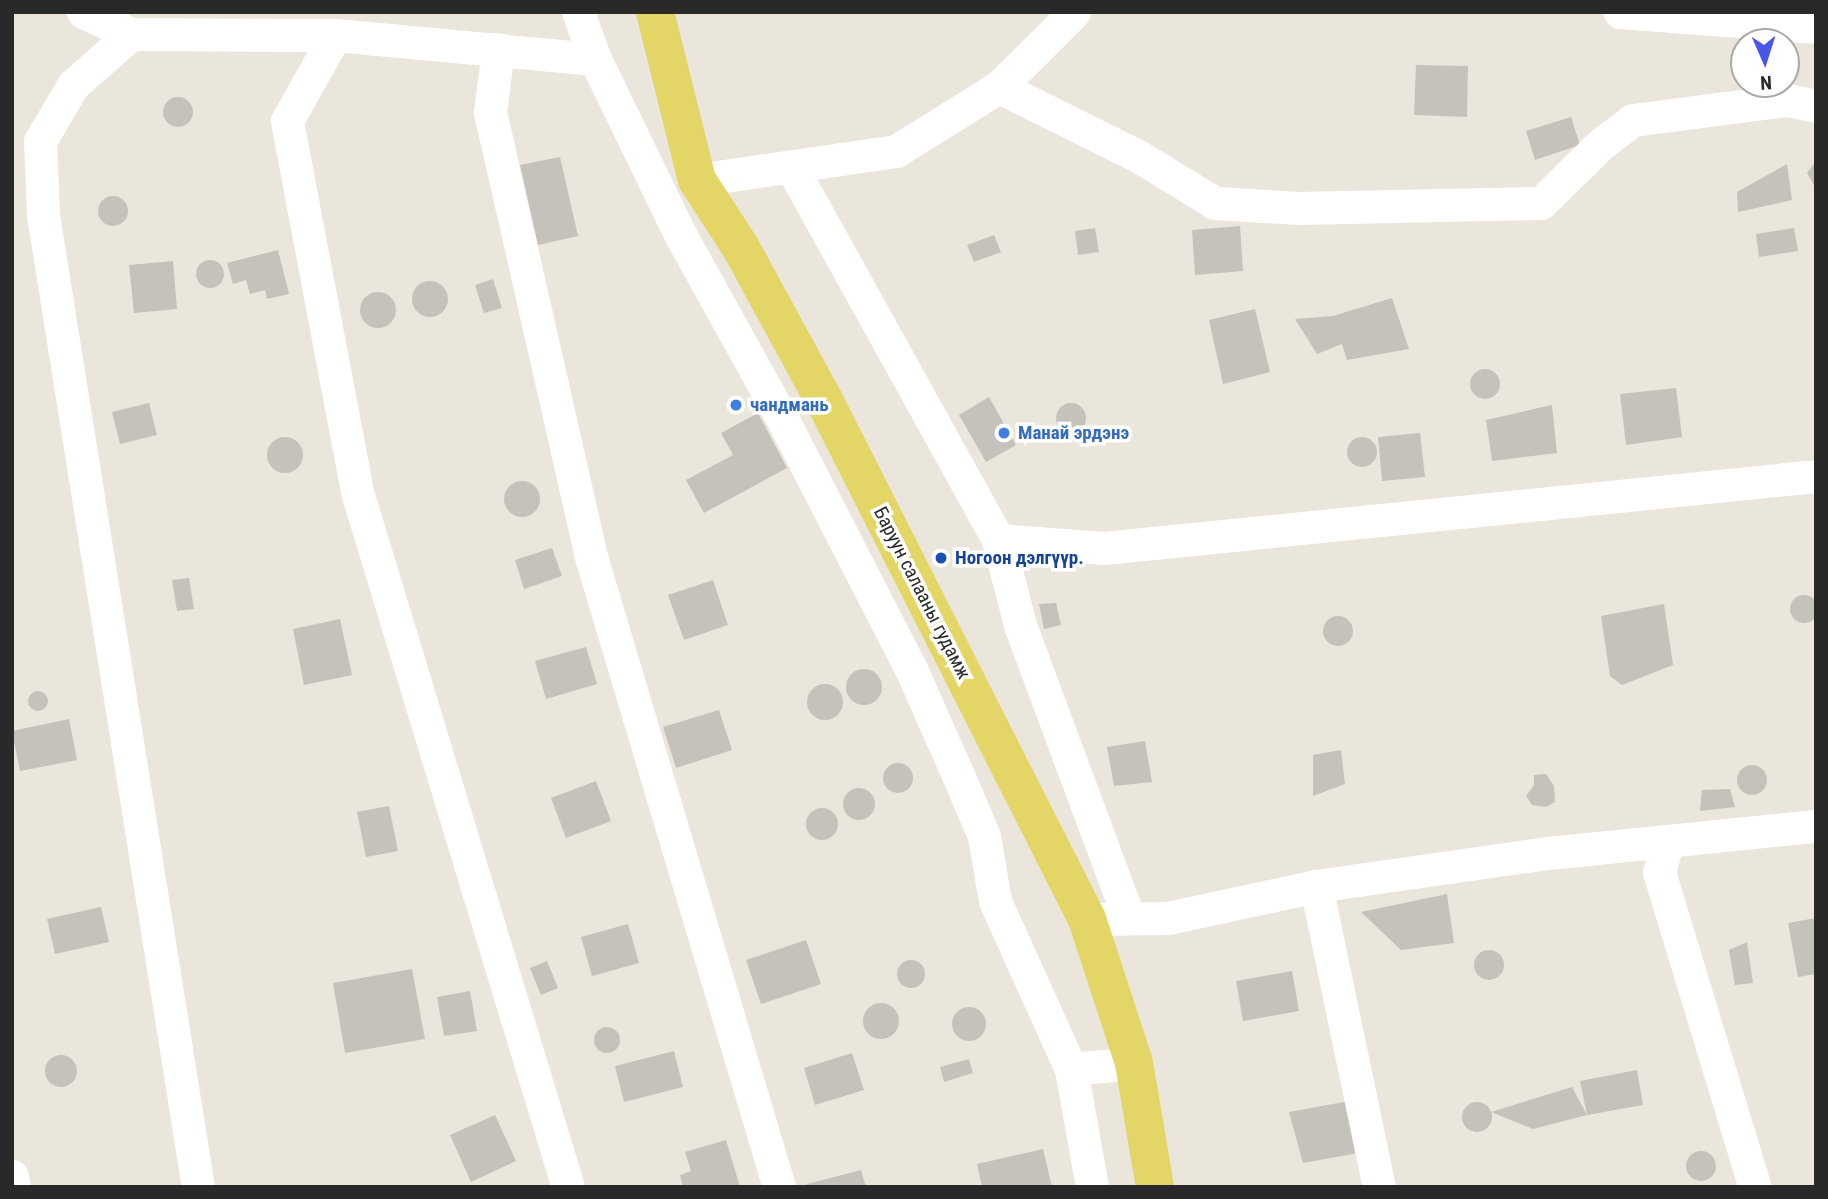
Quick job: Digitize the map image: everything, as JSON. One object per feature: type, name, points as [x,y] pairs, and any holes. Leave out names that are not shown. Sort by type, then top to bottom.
[{"type":"main road","name":"Баруун салааны гудамж","points":[[655,12],[697,180],[741,248],[825,402],[1087,919],[1134,1063],[1155,1187]]},
{"type":"street","points":[[83,12],[131,34],[335,35],[422,27],[498,49],[595,59]]},
{"type":"street","points":[[578,12],[595,59],[681,236],[784,422],[911,669],[958,775],[984,836],[995,901],[1071,1069],[1092,1187]]},
{"type":"street","points":[[697,180],[896,151],[999,87],[1074,12]]},
{"type":"street","points":[[1620,12],[1816,27]]},
{"type":"street","points":[[131,34],[73,85],[40,141],[43,215],[198,1187]]},
{"type":"street","points":[[335,35],[287,121],[358,495],[568,1187]]},
{"type":"street","points":[[498,49],[490,112],[592,560],[779,1187]]},
{"type":"street","points":[[999,87],[1138,156],[1215,203],[1298,208],[1541,203],[1601,144],[1633,120],[1788,100],[1816,106]]},
{"type":"street","points":[[791,166],[998,540],[1021,628],[1129,918]]},
{"type":"street","points":[[784,422],[825,402]]},
{"type":"street","points":[[998,540],[1104,548],[1816,476]]},
{"type":"street","points":[[1087,919],[1168,918],[1316,886],[1548,853],[1816,827]]},
{"type":"street","points":[[1667,843],[1659,872],[1755,1187]]},
{"type":"street","points":[[1316,886],[1379,1187]]},
{"type":"street","points":[[1071,1069],[1134,1063]]},
{"type":"street","points":[[12,1176],[14,1187]]},
{"type":"building","points":[[1416,65],[1468,66],[1467,117],[1414,115]]},
{"type":"building","points":[[178,97],[189,101],[193,112],[189,123],[178,127],[167,123],[163,112],[167,101]]},
{"type":"building","points":[[1571,117],[1580,145],[1535,160],[1526,131]]},
{"type":"building","points":[[560,157],[578,236],[538,245],[520,165]]},
{"type":"building","points":[[1816,161],[1816,189],[1807,173]]},
{"type":"building","points":[[1787,164],[1792,200],[1738,212],[1737,192]]},
{"type":"building","points":[[113,196],[124,200],[128,211],[124,222],[113,226],[102,222],[98,211],[102,200]]},
{"type":"building","points":[[1240,226],[1243,271],[1195,275],[1192,230]]},
{"type":"building","points":[[1095,228],[1099,252],[1078,255],[1075,231]]},
{"type":"building","points":[[1794,228],[1798,251],[1759,257],[1756,234]]},
{"type":"building","points":[[994,235],[1001,252],[974,262],[967,245]]},
{"type":"building","points":[[278,250],[289,294],[267,299],[265,290],[250,294],[246,280],[233,284],[227,263]]},
{"type":"building","points":[[210,260],[220,264],[224,274],[220,284],[210,288],[200,284],[196,274],[200,264]]},
{"type":"building","points":[[173,261],[177,309],[134,313],[129,265]]},
{"type":"building","points":[[493,279],[502,308],[484,313],[475,285]]},
{"type":"building","points":[[430,281],[443,286],[448,299],[443,312],[430,317],[417,312],[412,299],[417,286]]},
{"type":"building","points":[[378,292],[391,297],[396,310],[391,323],[378,328],[365,323],[360,310],[365,297]]},
{"type":"building","points":[[1392,298],[1409,349],[1347,360],[1342,344],[1317,354],[1295,319],[1333,316]]},
{"type":"building","points":[[1255,309],[1270,372],[1223,384],[1209,320]]},
{"type":"building","points":[[1485,369],[1496,373],[1500,384],[1496,395],[1485,399],[1474,395],[1470,384],[1474,373]]},
{"type":"building","points":[[1676,388],[1682,437],[1626,445],[1620,394]]},
{"type":"building","points":[[989,397],[1016,445],[986,462],[959,415]]},
{"type":"building","points":[[149,403],[157,435],[120,444],[112,412]]},
{"type":"building","points":[[1071,403],[1082,407],[1086,418],[1082,429],[1071,433],[1060,429],[1056,418],[1060,407]]},
{"type":"building","points":[[1552,405],[1557,453],[1492,461],[1486,420]]},
{"type":"building","points":[[758,413],[787,468],[704,513],[686,480],[733,455],[721,433]]},
{"type":"building","points":[[1420,433],[1425,477],[1382,481],[1378,437]]},
{"type":"building","points":[[285,437],[298,442],[303,455],[298,468],[285,473],[272,468],[267,455],[272,442]]},
{"type":"building","points":[[1362,437],[1373,441],[1377,452],[1373,463],[1362,467],[1351,463],[1347,452],[1351,441]]},
{"type":"building","points":[[522,481],[535,486],[540,499],[535,512],[522,517],[509,512],[504,499],[509,486]]},
{"type":"building","points":[[552,548],[562,576],[524,589],[515,560]]},
{"type":"building","points":[[189,578],[194,609],[177,611],[172,580]]},
{"type":"building","points":[[713,580],[728,625],[684,640],[668,595]]},
{"type":"building","points":[[1804,595],[1814,599],[1818,609],[1814,619],[1804,623],[1794,619],[1790,609],[1794,599]]},
{"type":"building","points":[[1056,603],[1061,625],[1044,629],[1039,604]]},
{"type":"building","points":[[1664,604],[1673,665],[1622,685],[1610,676],[1601,616]]},
{"type":"building","points":[[1338,616],[1349,620],[1353,631],[1349,642],[1338,646],[1327,642],[1323,631],[1327,620]]},
{"type":"building","points":[[340,619],[352,675],[304,685],[293,629]]},
{"type":"building","points":[[586,647],[597,684],[546,699],[535,661]]},
{"type":"building","points":[[864,669],[877,674],[882,687],[877,700],[864,705],[851,700],[846,687],[851,674]]},
{"type":"building","points":[[825,684],[838,689],[843,702],[838,715],[825,720],[812,715],[807,702],[812,689]]},
{"type":"building","points":[[34,691],[42,691],[48,701],[42,711],[34,711],[28,705],[28,697]]},
{"type":"building","points":[[719,710],[732,750],[676,768],[663,727]]},
{"type":"building","points":[[69,719],[77,760],[20,771],[12,731]]},
{"type":"building","points":[[1145,741],[1152,782],[1114,786],[1107,747]]},
{"type":"building","points":[[1341,750],[1345,784],[1313,796],[1313,755]]},
{"type":"building","points":[[898,763],[909,767],[913,778],[909,789],[898,793],[887,789],[883,778],[887,767]]},
{"type":"building","points":[[1752,765],[1763,769],[1767,780],[1763,791],[1752,795],[1741,791],[1737,780],[1741,769]]},
{"type":"building","points":[[1546,774],[1554,786],[1555,802],[1546,807],[1532,805],[1526,796],[1534,785],[1534,775]]},
{"type":"building","points":[[596,781],[611,821],[566,838],[551,798]]},
{"type":"building","points":[[859,788],[870,793],[875,804],[870,815],[859,820],[848,815],[843,804],[848,793]]},
{"type":"building","points":[[1730,789],[1735,807],[1700,811],[1702,790]]},
{"type":"building","points":[[389,806],[398,851],[366,857],[357,812]]},
{"type":"building","points":[[822,808],[833,813],[838,824],[833,835],[822,840],[811,835],[806,824],[811,813]]},
{"type":"building","points":[[1447,894],[1454,943],[1401,950],[1361,912]]},
{"type":"building","points":[[101,907],[109,942],[55,954],[47,919]]},
{"type":"building","points":[[1816,918],[1816,974],[1798,977],[1788,923]]},
{"type":"building","points":[[628,924],[639,963],[592,976],[581,937]]},
{"type":"building","points":[[806,940],[821,984],[761,1004],[746,960]]},
{"type":"building","points":[[1747,942],[1753,983],[1735,985],[1729,950]]},
{"type":"building","points":[[1489,950],[1500,954],[1504,965],[1500,976],[1489,980],[1478,976],[1474,965],[1478,954]]},
{"type":"building","points":[[911,960],[921,964],[925,974],[921,984],[911,988],[901,984],[897,974],[901,964]]},
{"type":"building","points":[[547,961],[558,988],[541,995],[530,968]]},
{"type":"building","points":[[412,969],[425,1039],[345,1053],[333,983]]},
{"type":"building","points":[[1292,971],[1299,1011],[1243,1021],[1236,981]]},
{"type":"building","points":[[470,991],[477,1031],[444,1036],[437,997]]},
{"type":"building","points":[[881,1003],[894,1008],[899,1021],[894,1034],[881,1039],[868,1034],[863,1021],[868,1008]]},
{"type":"building","points":[[969,1007],[981,1012],[986,1024],[981,1036],[969,1041],[957,1036],[952,1024],[957,1012]]},
{"type":"building","points":[[607,1027],[616,1031],[620,1040],[616,1049],[607,1053],[598,1049],[594,1040],[598,1031]]},
{"type":"building","points":[[674,1051],[683,1087],[624,1102],[615,1066]]},
{"type":"building","points":[[852,1053],[864,1090],[815,1105],[804,1068]]},
{"type":"building","points":[[61,1055],[72,1060],[77,1071],[72,1082],[61,1087],[50,1082],[45,1071],[50,1060]]},
{"type":"building","points":[[969,1059],[973,1073],[944,1082],[940,1067]]},
{"type":"building","points":[[1637,1070],[1643,1105],[1587,1115],[1580,1081]]},
{"type":"building","points":[[1572,1087],[1587,1115],[1533,1129],[1491,1112]]},
{"type":"building","points":[[1355,1100],[1369,1151],[1303,1163],[1289,1112]]},
{"type":"building","points":[[1477,1102],[1488,1106],[1492,1117],[1488,1128],[1477,1132],[1466,1128],[1462,1117],[1466,1106]]},
{"type":"building","points":[[495,1115],[516,1161],[471,1182],[450,1135]]},
{"type":"building","points":[[726,1140],[740,1187],[683,1187],[680,1175],[691,1171],[685,1152]]},
{"type":"building","points":[[1043,1149],[1052,1187],[982,1187],[977,1164]]},
{"type":"building","points":[[1701,1151],[1712,1155],[1716,1166],[1712,1177],[1701,1181],[1690,1177],[1686,1166],[1690,1155]]},
{"type":"building","points":[[861,1170],[866,1187],[808,1187],[807,1184]]},
{"type":"place","name":"чандмань","points":[[736,405]]},
{"type":"place","name":"Манай эрдэнэ","points":[[1004,433]]},
{"type":"place","name":"Ногоон дэлгүүр.","points":[[941,558]]}]
